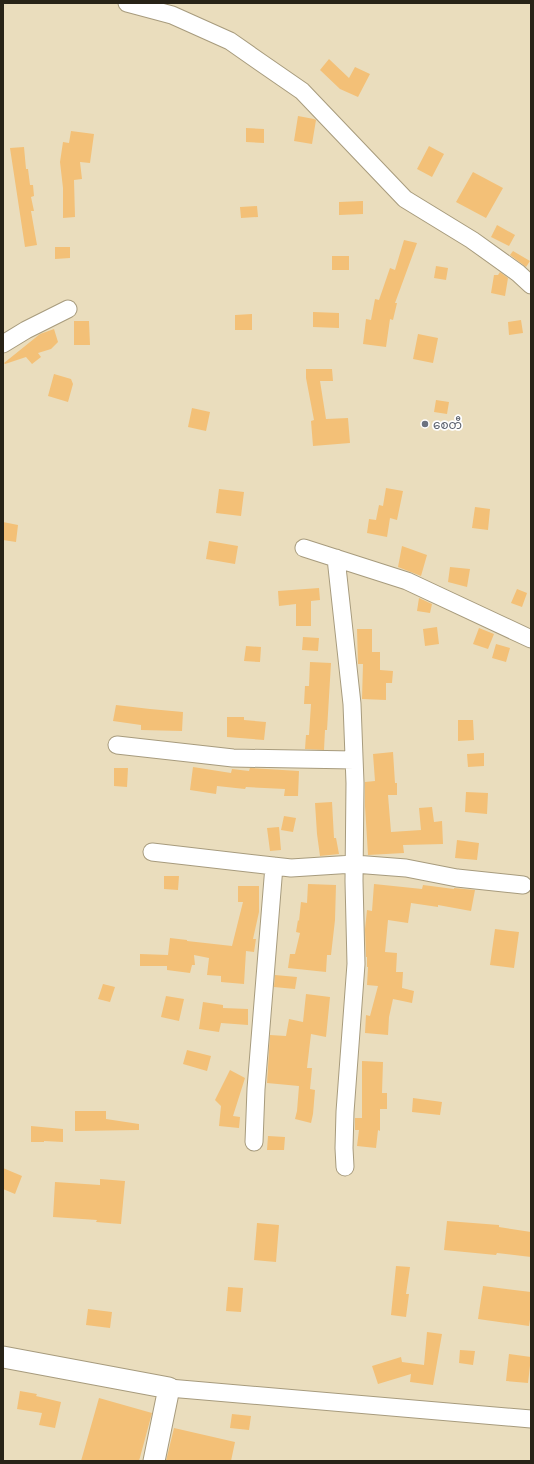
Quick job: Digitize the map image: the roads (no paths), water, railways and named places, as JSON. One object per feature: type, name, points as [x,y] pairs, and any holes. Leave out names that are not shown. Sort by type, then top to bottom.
[{"type":"street","points":[[127,3],[178,18],[230,41],[302,92],[406,199],[472,240],[518,273],[531,285]]},
{"type":"street","points":[[3,344],[26,330],[68,309]]},
{"type":"street","points":[[304,548],[407,581],[531,639]]},
{"type":"street","points":[[336,558],[352,704],[354,760],[356,964],[345,1112],[345,1167]]},
{"type":"street","points":[[117,745],[233,758],[354,760]]},
{"type":"street","points":[[152,852],[291,868],[354,864],[406,868],[458,878],[523,884]]},
{"type":"street","points":[[254,1142],[256,1089],[274,866]]},
{"type":"street","points":[[3,1358],[169,1388],[531,1419]]},
{"type":"street","points":[[154,1461],[169,1388]]},
{"type":"place","name":"စေတီ","points":[[425,424]]}]
